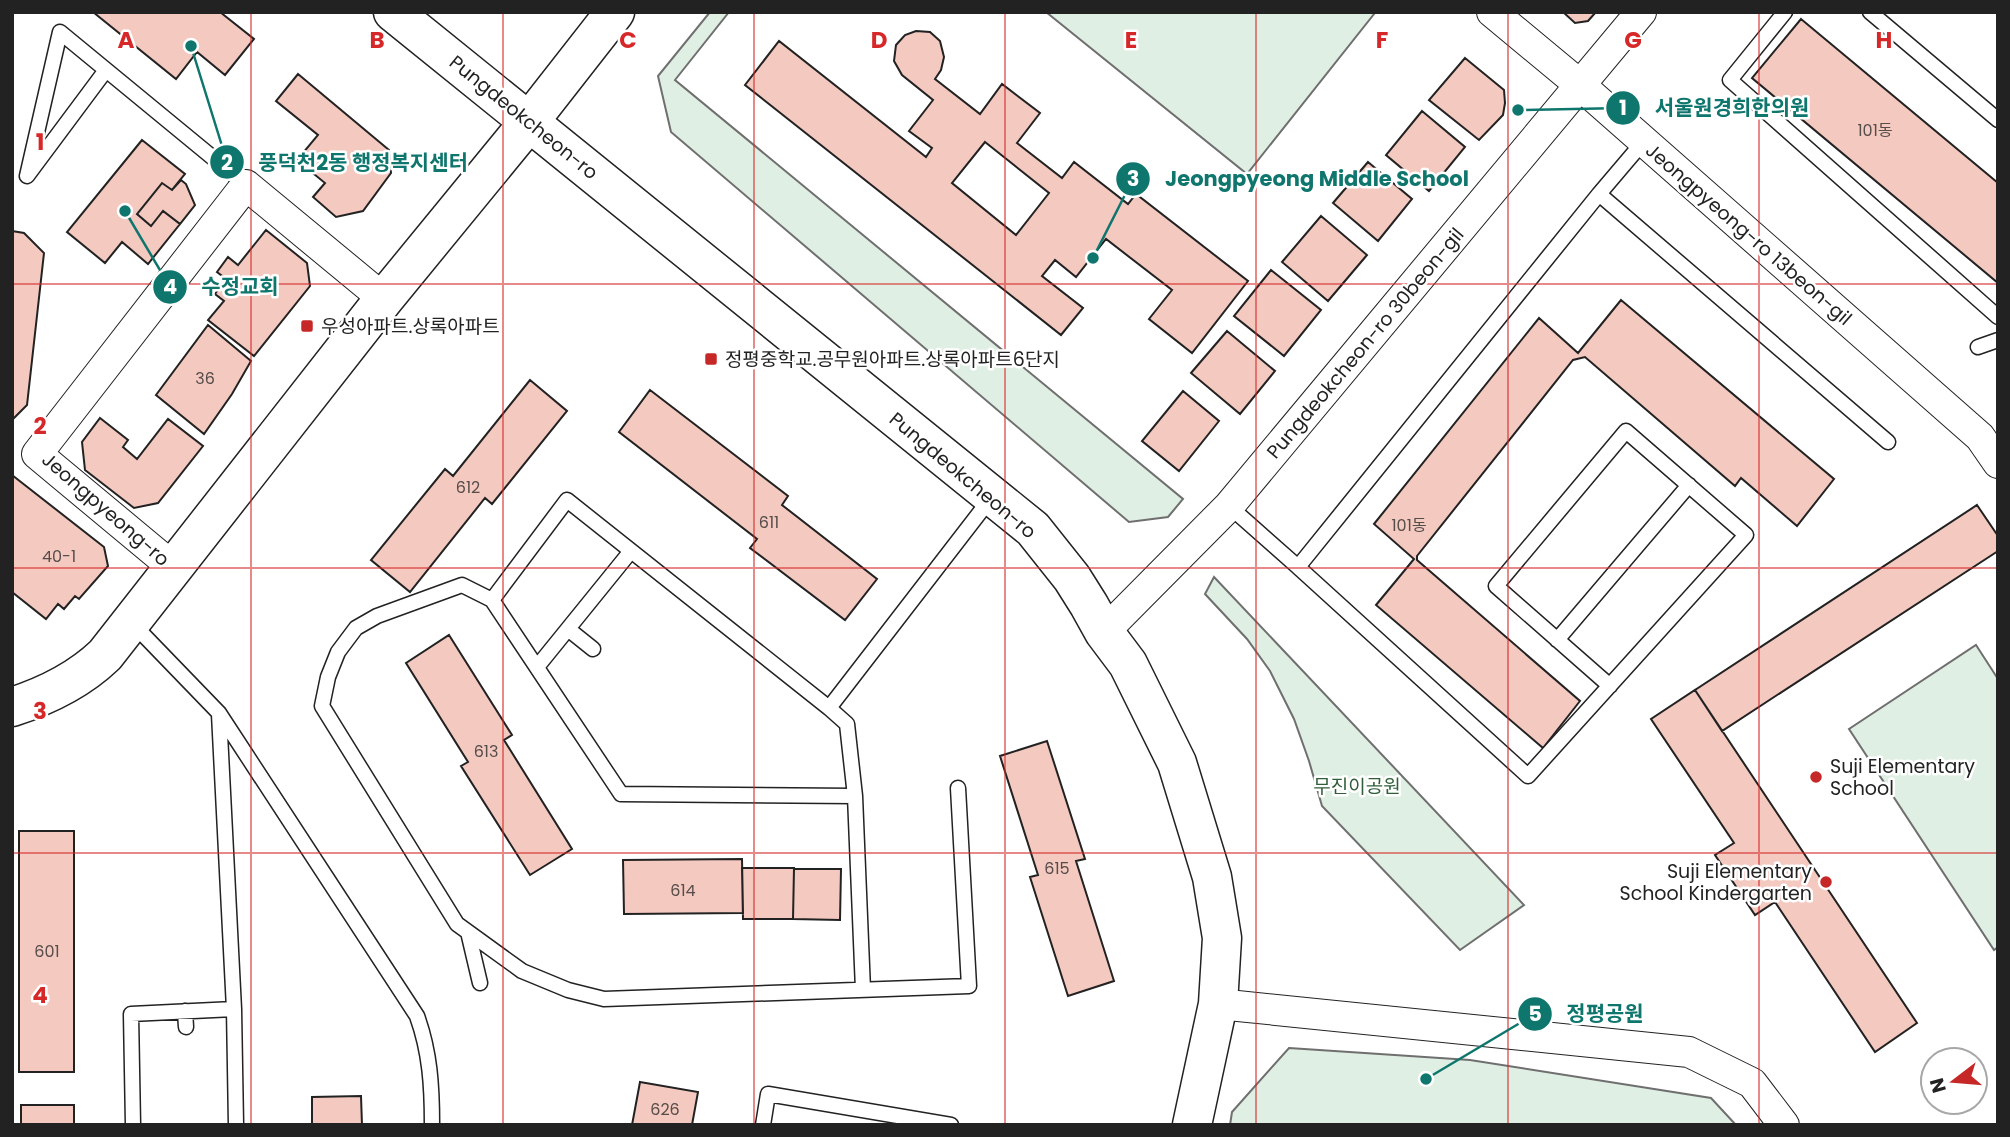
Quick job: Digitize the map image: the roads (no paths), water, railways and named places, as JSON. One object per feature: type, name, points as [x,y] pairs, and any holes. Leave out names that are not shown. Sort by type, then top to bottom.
[{"type":"main road","name":"Pungdeokcheon-ro","points":[[393,12],[1033,529],[1072,578],[1104,632],[1128,664],[1177,763],[1212,877],[1222,939],[1218,1003],[1192,1125]]},
{"type":"main road","name":"Jeongpyeong-ro","points":[[12,707],[36,699],[88,671],[105,655],[384,299],[615,12]]},
{"type":"street","name":"Jeongpyeong-ro 13beon-gil","points":[[1492,12],[1580,85],[1980,437],[1998,463]]},
{"type":"street","name":"Pungdeokcheon-ro 30beon-gil","points":[[1104,632],[1229,506],[1641,12]]},
{"type":"street","points":[[246,185],[384,299]]},
{"type":"street","name":"Jeongpyeong-ro","points":[[174,568],[37,454],[246,185]]},
{"type":"street","points":[[1218,1003],[1689,1052],[1752,1083],[1784,1125]]},
{"type":"lane","points":[[1784,12],[1730,80],[1998,317]]},
{"type":"lane","points":[[1870,12],[1887,18],[1998,120]]},
{"type":"lane","points":[[106,70],[27,176],[60,32],[246,185]]},
{"type":"lane","points":[[1298,566],[1644,141]]},
{"type":"lane","points":[[1599,194],[1888,442]]},
{"type":"lane","points":[[1978,347],[1998,340]]},
{"type":"lane","points":[[1229,506],[1528,776],[1610,686],[1746,535],[1626,431],[1496,586],[1610,686]]},
{"type":"lane","points":[[1557,640],[1689,485]]},
{"type":"lane","points":[[830,708],[992,497]]},
{"type":"lane","points":[[492,600],[567,500],[847,724],[855,796],[863,990]]},
{"type":"lane","points":[[537,667],[631,551]]},
{"type":"lane","points":[[855,796],[621,794],[492,600],[462,585],[377,616],[356,628],[338,652],[328,677],[322,706],[457,924],[522,971],[568,990],[604,999],[969,986],[958,788]]},
{"type":"lane","points":[[131,622],[219,713],[417,1016],[425,1038],[431,1074],[432,1125]]},
{"type":"lane","points":[[568,629],[593,649]]},
{"type":"lane","points":[[219,713],[234,1009],[236,1125]]},
{"type":"lane","points":[[468,932],[480,983]]},
{"type":"lane","points":[[133,1125],[131,1014],[234,1009]]},
{"type":"lane","points":[[185,1011],[186,1027]]},
{"type":"lane","points":[[762,1125],[768,1094],[951,1125]]},
{"type":"place","name":"풍덕천2동 행정복지센터","points":[[191,46]]},
{"type":"place","name":"서울원경희한의원","points":[[1518,110]]},
{"type":"place","name":"수정교회","points":[[125,211]]},
{"type":"place","name":"Jeongpyeong Middle School","points":[[1093,258]]},
{"type":"place","name":"우성아파트.상록아파트","points":[[307,326]]},
{"type":"place","name":"정평중학교.공무원아파트.상록아파트6단지","points":[[711,359]]},
{"type":"place","name":"Suji Elementary School","points":[[1816,777]]},
{"type":"place","name":"Suji Elementary School Kindergarten","points":[[1826,882]]},
{"type":"place","name":"정평공원","points":[[1426,1079]]},
{"type":"park label","name":"무진이공원","points":[[1357,786]]}]
